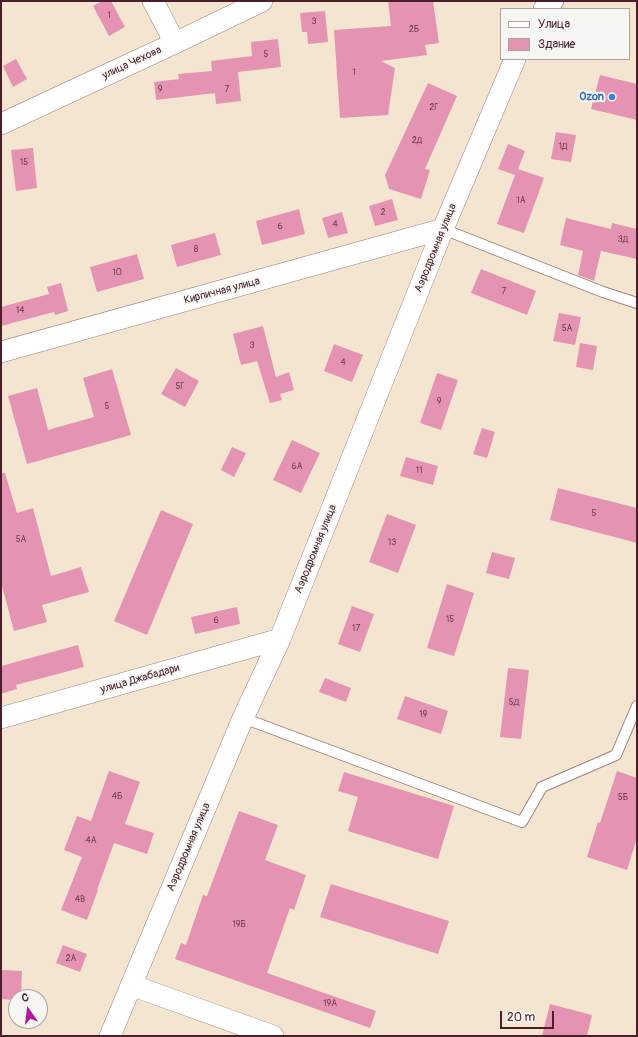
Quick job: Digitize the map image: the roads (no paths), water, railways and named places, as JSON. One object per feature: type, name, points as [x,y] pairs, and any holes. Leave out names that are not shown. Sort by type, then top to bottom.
[{"type":"street","points":[[152,1],[175,43]]},
{"type":"street","name":"улица Чехова","points":[[1,124],[262,1]]},
{"type":"street","points":[[545,8],[553,1]]},
{"type":"street","name":"Аэродромная улица","points":[[110,1036],[243,718],[280,639],[443,229],[514,60]]},
{"type":"street","name":"Кирпичная улица","points":[[1,352],[443,229]]},
{"type":"street","name":"улица Джабадари","points":[[1,718],[280,639]]},
{"type":"street","points":[[131,985],[273,1036]]},
{"type":"lane","points":[[443,229],[603,292],[637,303]]},
{"type":"lane","points":[[243,718],[522,822],[542,787],[616,755],[637,706]]},
{"type":"place","name":"Ozon","points":[[612,97]]}]
